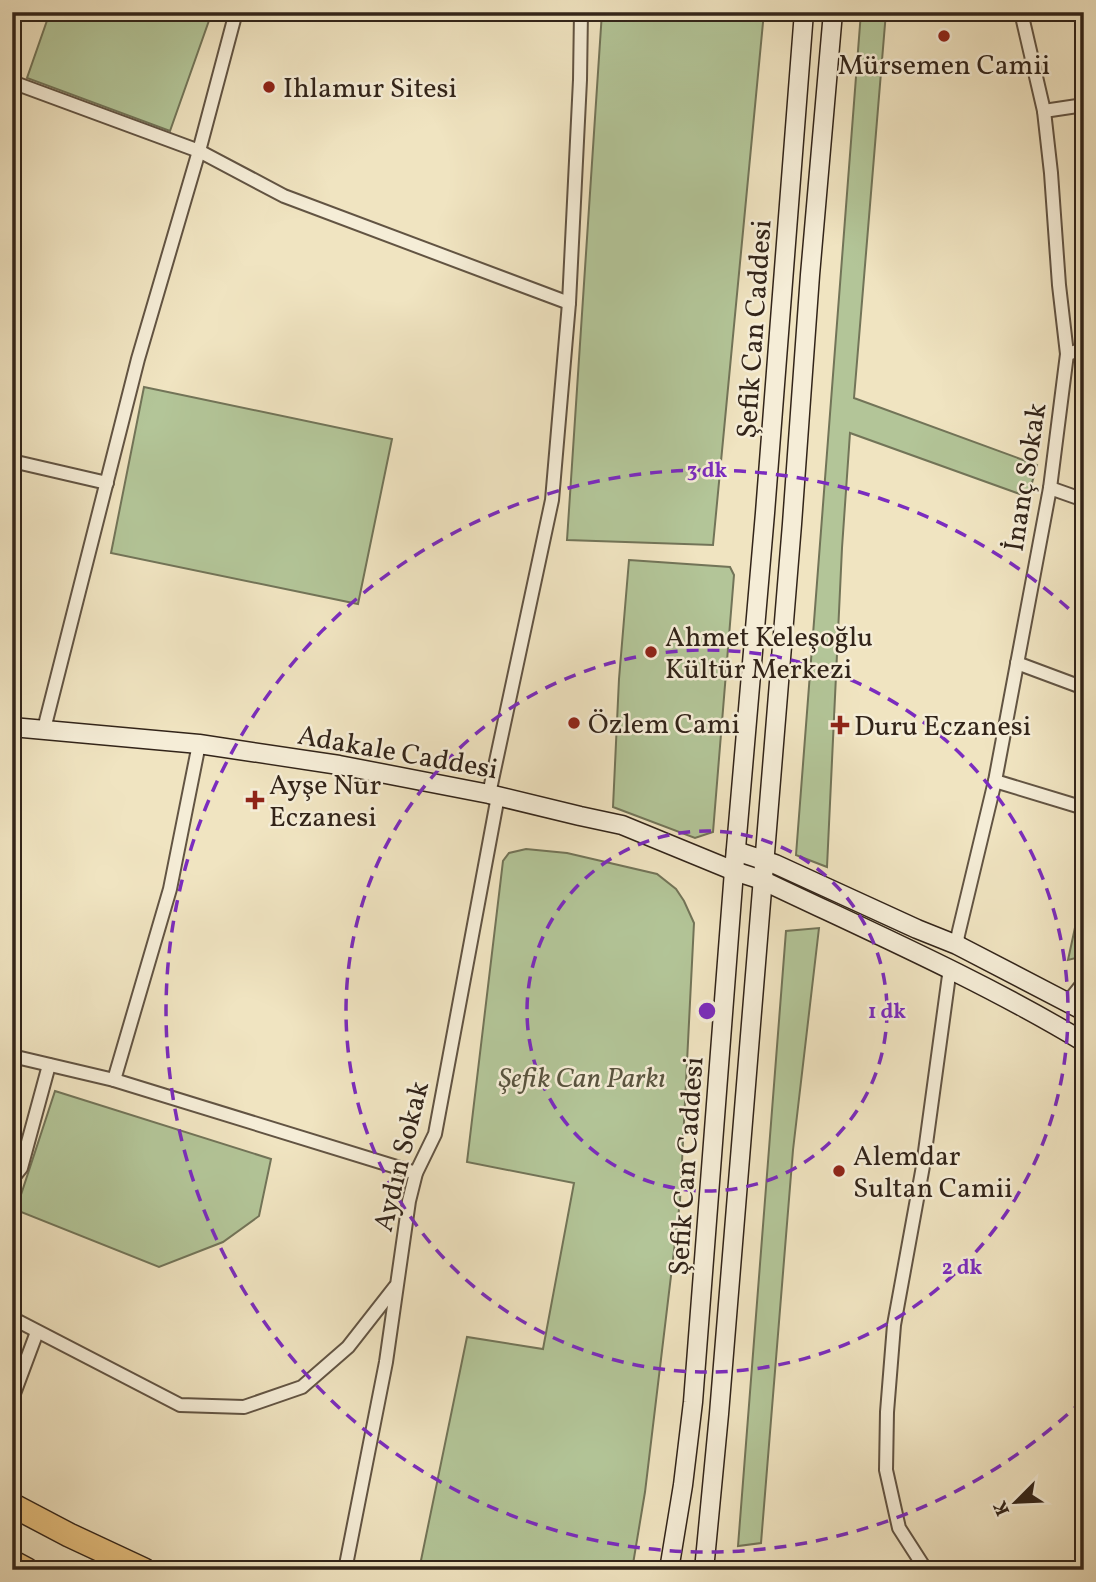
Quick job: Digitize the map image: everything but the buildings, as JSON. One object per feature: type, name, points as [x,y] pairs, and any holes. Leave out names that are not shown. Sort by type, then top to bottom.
[{"type":"highway","points":[[12,1505],[145,1570]]},
{"type":"highway","points":[[12,1521],[57,1544],[119,1570]]},
{"type":"highway","points":[[12,1562],[27,1570]]},
{"type":"main road","name":"Şefik Can Caddesi","points":[[669,1570],[683,1485],[692,1402],[804,12]]},
{"type":"main road","name":"Şefik Can Caddesi","points":[[704,1570],[765,860],[833,12]]},
{"type":"main road","name":"Adakale Caddesi","points":[[12,727],[198,744],[339,765],[494,795],[622,825],[762,880],[950,968],[1033,1011],[1084,1042]]},
{"type":"main road","points":[[736,851],[765,860],[957,945],[1076,1006]]},
{"type":"street","points":[[44,729],[138,359],[236,12]]},
{"type":"street","name":"Aydın Sokak","points":[[345,1570],[386,1362],[409,1200],[416,1173],[435,1134],[494,795],[552,500],[569,303],[581,12]]},
{"type":"street","name":"İnanç Sokak","points":[[957,945],[995,781],[1051,488],[1067,354],[1044,111],[1021,12]]},
{"type":"street","points":[[12,82],[199,150],[284,196],[569,303]]},
{"type":"street","points":[[1044,111],[1084,105]]},
{"type":"street","points":[[1067,354],[1084,349]]},
{"type":"street","points":[[12,461],[107,483]]},
{"type":"street","points":[[1051,488],[1084,500]]},
{"type":"street","points":[[1017,663],[1084,688]]},
{"type":"street","points":[[114,1080],[170,890],[198,744]]},
{"type":"street","points":[[995,781],[1084,808]]},
{"type":"street","points":[[926,1570],[899,1528],[886,1471],[887,1412],[894,1325],[923,1166],[950,968]]},
{"type":"street","points":[[1076,1006],[1084,982]]},
{"type":"street","points":[[12,1056],[114,1080],[416,1173]]},
{"type":"street","points":[[12,1179],[21,1168],[49,1065]]},
{"type":"street","points":[[12,1318],[180,1405],[244,1407],[302,1387],[348,1347],[397,1284]]},
{"type":"street","points":[[12,1399],[37,1332]]},
{"type":"green space","points":[[50,12],[212,12],[170,131],[27,78]]},
{"type":"green space","points":[[602,12],[764,12],[713,545],[567,540]]},
{"type":"green space","points":[[861,12],[886,12],[854,398],[1037,465],[1028,497],[850,433],[827,867],[796,855]]},
{"type":"green space","points":[[144,387],[392,439],[358,604],[111,553]]},
{"type":"green space","points":[[629,560],[730,567],[734,575],[713,832],[695,838],[613,807],[619,679]]},
{"type":"green space","name":"Şefik Can Parkı","points":[[526,849],[567,853],[657,874],[676,889],[694,923],[680,1201],[645,1492],[632,1570],[419,1570],[467,1337],[543,1349],[574,1183],[467,1162],[503,861],[509,853]]},
{"type":"green space","points":[[1084,886],[1084,956],[1068,960]]},
{"type":"green space","points":[[819,928],[793,1150],[761,1543],[738,1546],[786,931]]},
{"type":"green space","points":[[55,1091],[271,1159],[259,1216],[223,1242],[159,1267],[16,1210]]},
{"type":"place","name":"Mürsemen Camii","points":[[944,36]]},
{"type":"place","name":"Ihlamur Sitesi","points":[[269,87]]},
{"type":"place","name":"Ahmet Keleşoğlu Kültür Merkezi","points":[[651,652]]},
{"type":"place","name":"Özlem Cami","points":[[574,723]]},
{"type":"place","name":"Duru Eczanesi","points":[[840,725]]},
{"type":"place","name":"Ayşe Nur Eczanesi","points":[[255,800]]},
{"type":"place","name":"Alemdar Sultan Camii","points":[[839,1171]]}]
